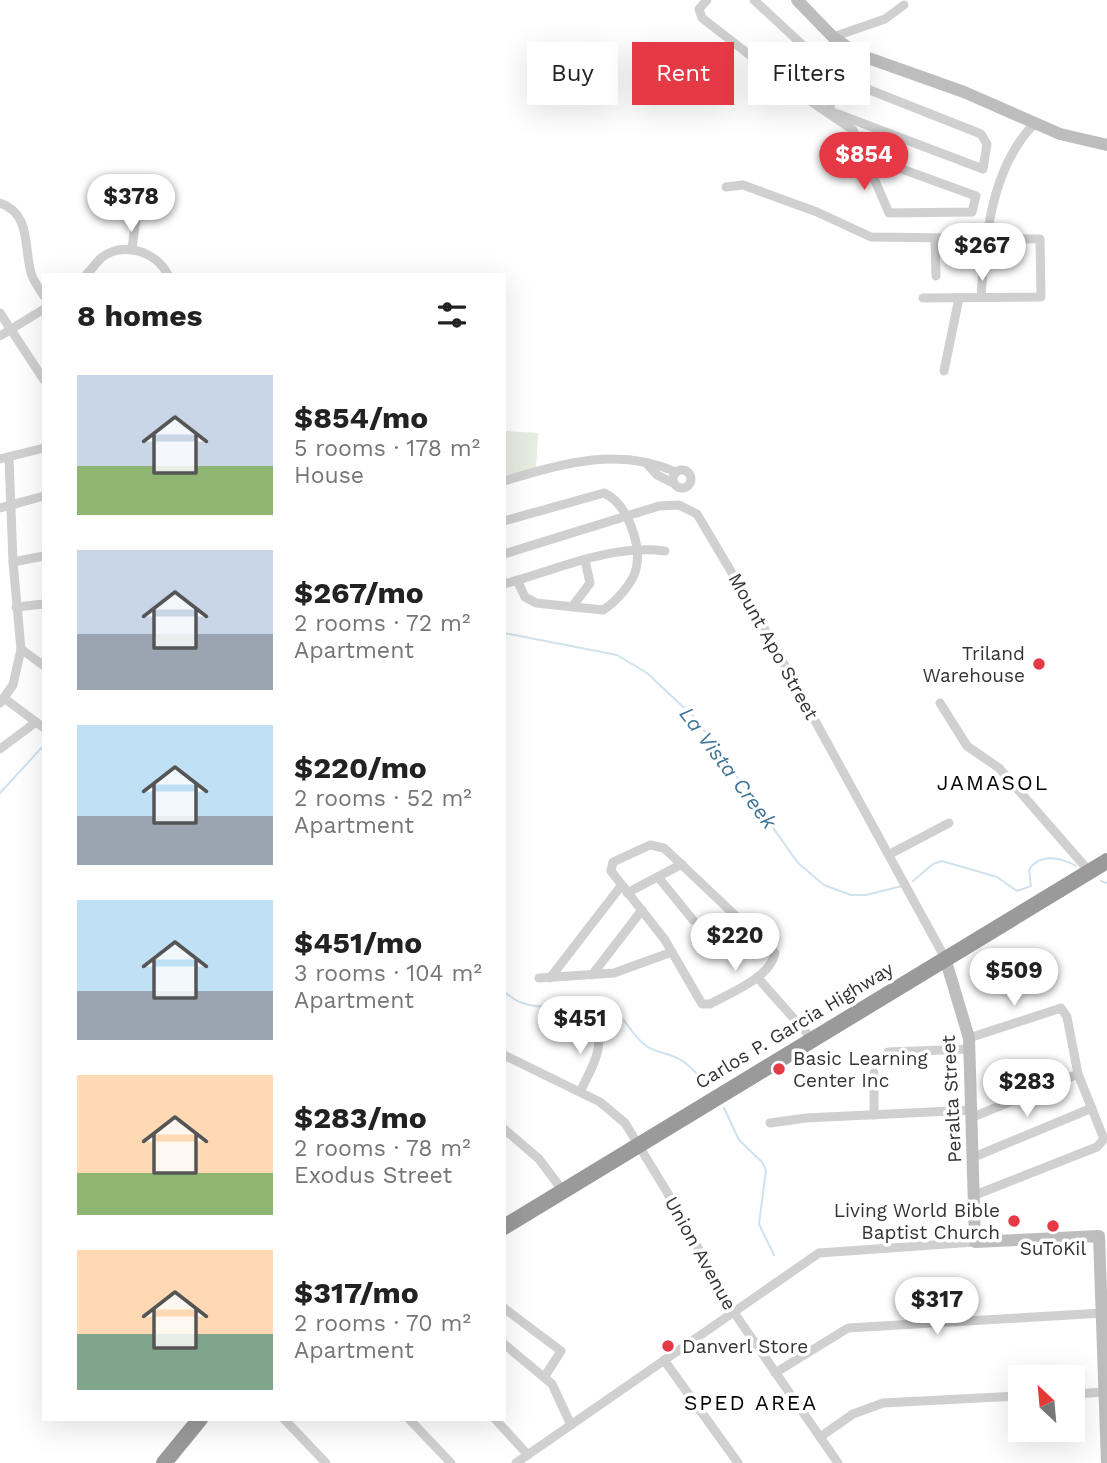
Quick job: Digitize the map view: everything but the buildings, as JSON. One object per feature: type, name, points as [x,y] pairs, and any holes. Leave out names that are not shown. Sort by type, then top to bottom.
[{"type":"highway","name":"Carlos P. Garcia Highway","points":[[506,1226],[1107,861]]},
{"type":"highway","points":[[164,1463],[199,1421]]},
{"type":"street","points":[[707,0],[698,11],[702,18],[853,130],[889,213],[971,213],[976,197],[866,156]]},
{"type":"street","points":[[754,0],[801,42]]},
{"type":"street","points":[[797,0],[839,42]]},
{"type":"street","points":[[833,37],[885,19],[904,5]]},
{"type":"street","points":[[870,57],[976,97],[1034,124],[1075,139],[1107,145]]},
{"type":"street","points":[[829,113],[858,121],[983,169],[987,144],[981,134],[870,88]]},
{"type":"street","points":[[829,113],[831,105]]},
{"type":"street","points":[[853,130],[858,121]]},
{"type":"street","points":[[981,298],[985,239],[1011,151],[1034,124]]},
{"type":"street","points":[[726,187],[743,185],[817,212],[872,237],[1040,239],[1041,297],[923,298]]},
{"type":"street","points":[[132,249],[138,202]]},
{"type":"street","points":[[0,203],[22,223],[27,236],[31,274],[42,293]]},
{"type":"street","points":[[935,239],[936,276]]},
{"type":"street","points":[[88,273],[101,258],[119,250],[132,249],[157,259],[166,273]]},
{"type":"street","points":[[944,371],[959,298]]},
{"type":"street","points":[[0,336],[42,310]]},
{"type":"street","points":[[0,313],[42,377]]},
{"type":"street","points":[[0,749],[40,725],[2,701],[19,668],[21,649],[13,562],[12,505],[4,458],[42,448]]},
{"type":"street","points":[[506,480],[575,460],[607,459],[646,464],[676,472],[685,470],[691,477],[689,485],[677,486],[657,475],[646,464]]},
{"type":"street","points":[[506,553],[659,506],[679,505],[676,472]]},
{"type":"street","points":[[506,521],[599,493],[613,498],[626,516],[636,549],[636,572],[611,605],[597,612],[529,600],[517,580]]},
{"type":"street","points":[[0,508],[42,497]]},
{"type":"street","name":"Mount Apo Street","points":[[679,505],[693,511],[705,524],[946,958]]},
{"type":"street","points":[[506,583],[585,560],[636,549],[665,551]]},
{"type":"street","points":[[13,562],[42,556]]},
{"type":"street","points":[[572,607],[590,583],[585,560]]},
{"type":"street","points":[[16,607],[42,604]]},
{"type":"street","points":[[21,649],[42,665]]},
{"type":"street","points":[[940,703],[967,746],[999,768],[1089,872]]},
{"type":"street","points":[[890,855],[949,823]]},
{"type":"street","points":[[650,845],[664,848],[682,864],[770,946],[775,956],[757,977],[704,1005],[672,952],[611,871],[613,862],[650,845]]},
{"type":"street","points":[[550,978],[624,890],[682,864]]},
{"type":"street","points":[[658,877],[693,920]]},
{"type":"street","points":[[592,975],[642,910]]},
{"type":"street","points":[[539,978],[625,971],[672,952]]},
{"type":"street","name":"Peralta Street","points":[[946,958],[970,1044],[975,1242]]},
{"type":"street","points":[[757,977],[812,1039]]},
{"type":"street","points":[[888,1052],[970,1044],[1061,1008],[1067,1017],[1078,1074],[1103,1142],[975,1195]]},
{"type":"street","points":[[580,1092],[600,1048],[599,1034],[590,1019]]},
{"type":"street","name":"Union Avenue","points":[[506,1056],[611,1110],[640,1144],[733,1311],[838,1463]]},
{"type":"street","points":[[874,1073],[874,1115]]},
{"type":"street","points":[[770,1123],[874,1115],[973,1113],[1078,1074]]},
{"type":"street","points":[[974,1157],[1092,1108]]},
{"type":"street","points":[[506,1131],[539,1159],[564,1191]]},
{"type":"street","points":[[516,1463],[819,1253],[1103,1235],[1107,1463]]},
{"type":"street","points":[[506,1310],[561,1351],[545,1377]]},
{"type":"street","points":[[775,1373],[848,1328],[1103,1313]]},
{"type":"street","points":[[506,1346],[545,1377],[556,1390],[571,1425]]},
{"type":"street","points":[[664,1360],[738,1463]]},
{"type":"street","points":[[1085,1393],[1105,1392]]},
{"type":"street","points":[[820,1437],[853,1413],[883,1403],[1008,1397]]},
{"type":"street","points":[[287,1421],[326,1463]]},
{"type":"street","points":[[411,1421],[451,1463]]},
{"type":"street","points":[[497,1421],[528,1455]]},
{"type":"shaded area","points":[[506,431],[538,433],[536,469],[506,476]]},
{"type":"waterway","name":"La Vista Creek","points":[[506,633],[617,655],[647,673],[696,719],[798,863],[824,885],[851,895],[866,895],[902,886]]},
{"type":"waterway","name":"La Vista Creek","points":[[0,793],[42,747]]},
{"type":"waterway","name":"La Vista Creek","points":[[913,881],[933,864],[942,861],[997,877],[1017,891],[1031,886],[1029,870],[1038,861],[1051,858],[1076,866]]},
{"type":"waterway","name":"La Vista Creek","points":[[1101,881],[1107,883]]},
{"type":"waterway","points":[[506,992],[526,1004],[538,1006],[586,1003],[606,1006],[619,1015],[645,1045],[685,1063],[707,1086]]},
{"type":"waterway","points":[[724,1108],[739,1140],[762,1162],[766,1170],[759,1224],[774,1255]]},
{"type":"place","name":"Triland Warehouse","points":[[1039,664]]},
{"type":"place","name":"Basic Learning Center Inc","points":[[779,1069]]},
{"type":"place","name":"Living World Bible Baptist Church","points":[[1014,1221]]},
{"type":"place","name":"SuToKil","points":[[1053,1226]]},
{"type":"place","name":"Danverl Store","points":[[668,1346]]},
{"type":"district","name":"JAMASOL","points":[[993,783]]},
{"type":"district","name":"SPED AREA","points":[[751,1403]]}]
